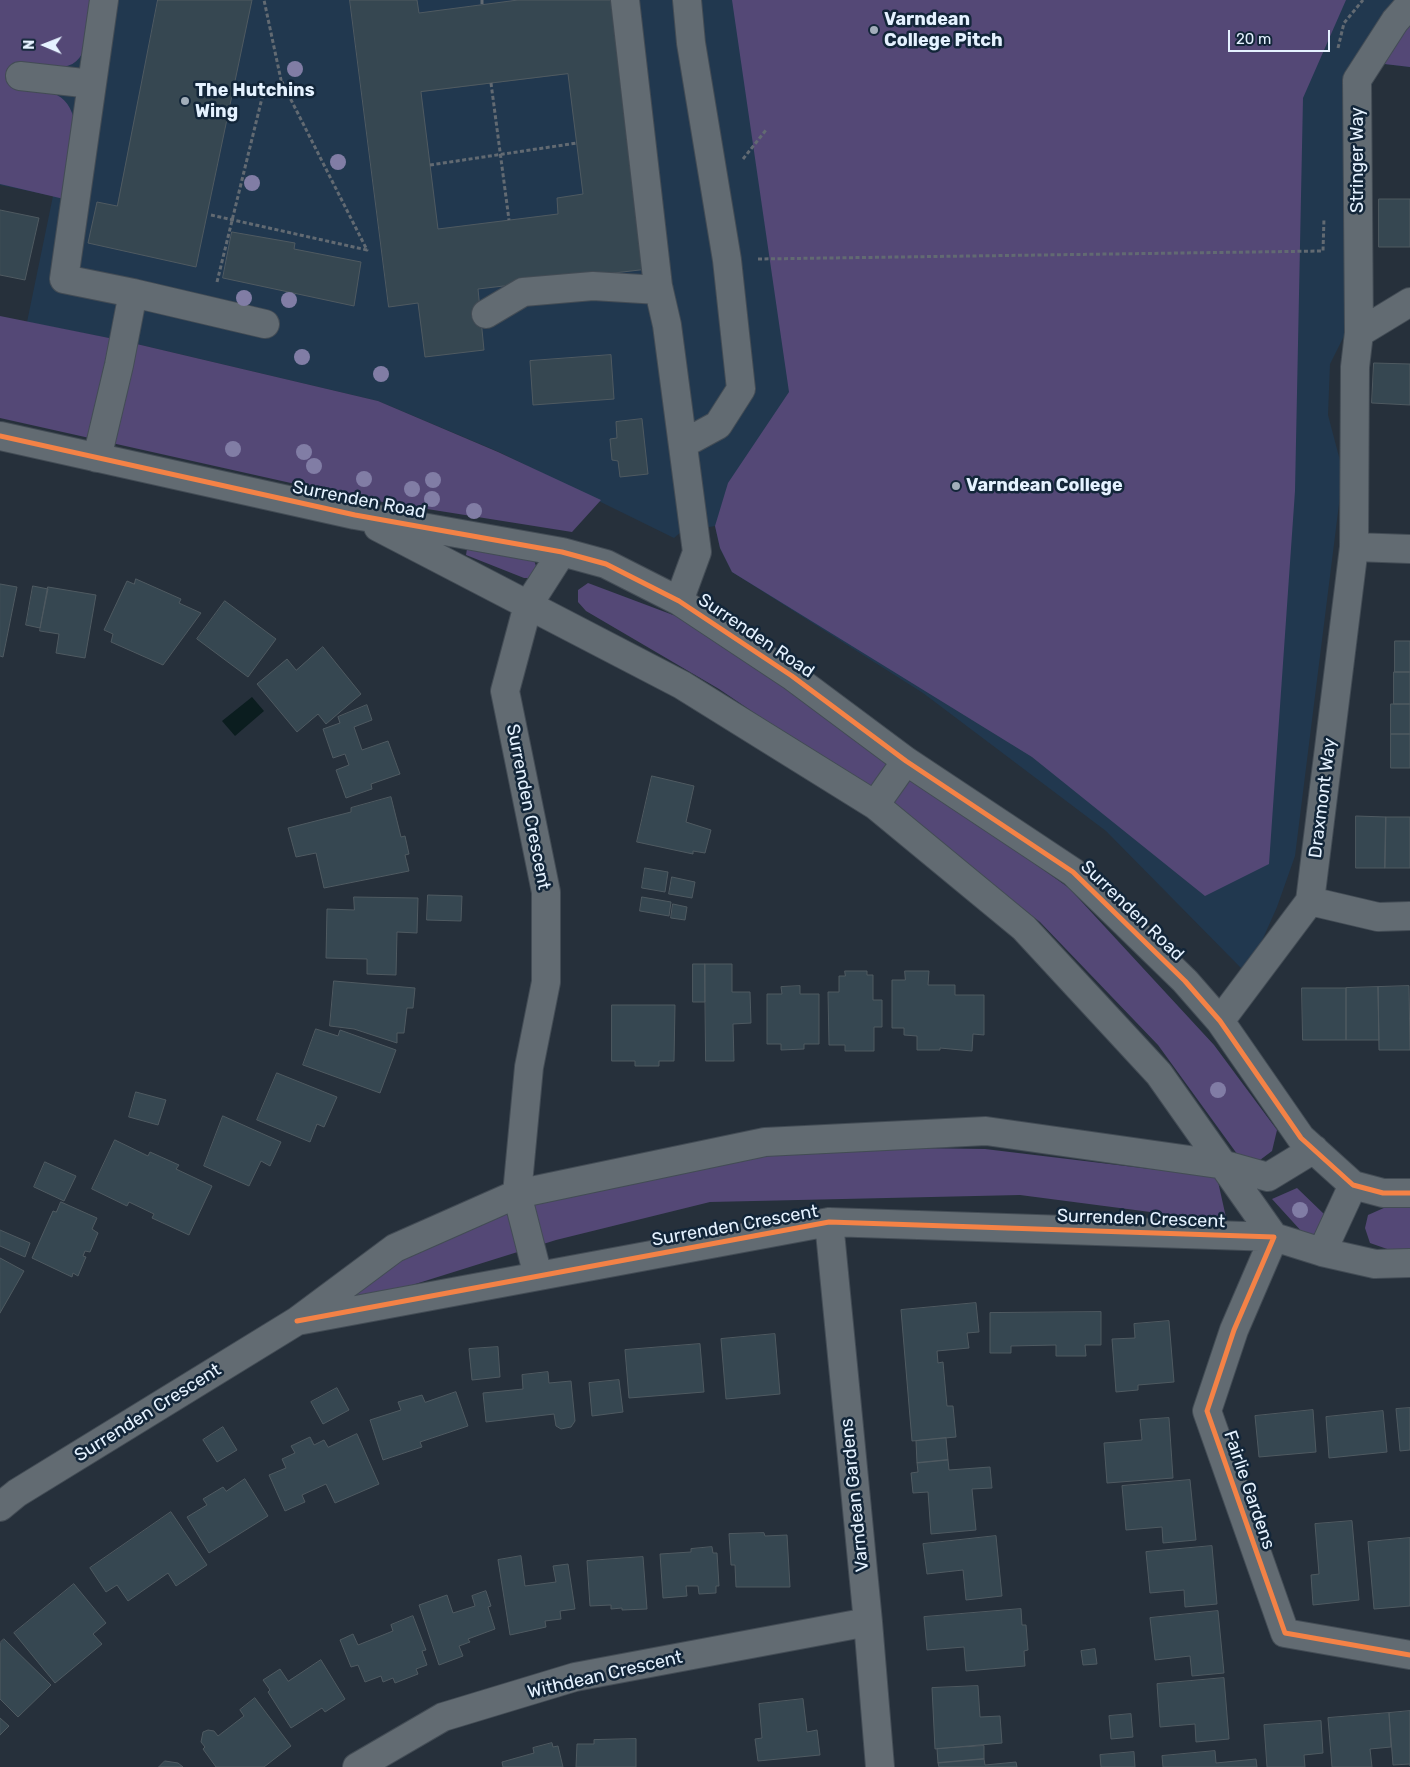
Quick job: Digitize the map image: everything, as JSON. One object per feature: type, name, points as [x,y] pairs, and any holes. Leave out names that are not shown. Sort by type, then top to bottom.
[{"type":"street","points":[[104,0],[64,278],[265,324]]},
{"type":"street","points":[[624,0],[659,290],[667,325],[697,552],[680,601]]},
{"type":"street","points":[[683,444],[718,425],[741,389],[727,260],[692,43],[687,0]]},
{"type":"street","name":"Stringer Way","points":[[1359,333],[1357,80],[1395,21],[1410,4]]},
{"type":"street","points":[[20,76],[92,84]]},
{"type":"street","points":[[486,314],[523,292],[593,286],[659,290]]},
{"type":"street","points":[[97,458],[122,353],[133,293]]},
{"type":"street","points":[[1359,333],[1410,302]]},
{"type":"street","name":"Draxmont Way","points":[[1220,1021],[1310,901],[1354,547],[1355,366],[1359,333]]},
{"type":"street","name":"Surrenden Road","points":[[0,436],[355,515],[562,552],[606,564],[680,601],[792,676],[906,761],[1072,872],[1185,981],[1220,1021],[1301,1138],[1354,1185],[1383,1193],[1410,1193]]},
{"type":"street","name":"Surrenden Road","points":[[355,515],[682,685],[875,805],[1024,928],[1159,1074],[1274,1237]]},
{"type":"street","points":[[1354,547],[1410,549]]},
{"type":"street","name":"Surrenden Crescent","points":[[538,1276],[517,1194],[529,1067],[546,982],[546,892],[505,690],[528,605],[562,552]]},
{"type":"street","points":[[875,805],[906,761]]},
{"type":"street","points":[[1310,901],[1378,917],[1410,916]]},
{"type":"street","name":"Surrenden Crescent","points":[[0,1507],[17,1493],[297,1321],[395,1248],[517,1194],[765,1142],[986,1131],[1225,1165]]},
{"type":"street","points":[[1225,1165],[1268,1177],[1314,1149]]},
{"type":"street","points":[[1322,1252],[1354,1185]]},
{"type":"street","name":"Surrenden Crescent","points":[[297,1321],[829,1222],[1274,1237]]},
{"type":"street","name":"Varndean Gardens","points":[[829,1222],[868,1622],[880,1767]]},
{"type":"street","points":[[1274,1237],[1322,1252],[1375,1264],[1410,1263]]},
{"type":"street","name":"Fairlie Gardens","points":[[1274,1237],[1234,1330],[1208,1411],[1285,1633],[1410,1655]]},
{"type":"street","name":"Withdean Crescent","points":[[357,1767],[444,1716],[575,1678],[868,1622]]},
{"type":"path","points":[[211,215],[367,250],[280,80],[264,0]]},
{"type":"path","points":[[1337,51],[1344,24],[1363,0]]},
{"type":"path","points":[[210,311],[262,98],[280,80]]},
{"type":"path","points":[[491,83],[509,220]]},
{"type":"path","points":[[743,160],[766,130]]},
{"type":"path","points":[[430,165],[577,143]]},
{"type":"path","points":[[727,260],[1323,251],[1324,212]]},
{"type":"shaded area","name":"Varndean College","points":[[0,0],[1410,0],[1410,67],[1376,63],[1368,108],[1348,328],[1330,364],[1328,415],[1343,472],[1295,856],[1277,907],[1256,954],[1241,968],[1106,831],[923,693],[732,572],[720,548],[715,526],[681,532],[674,538],[499,452],[378,401],[124,341],[27,322],[53,196],[0,185]]},
{"type":"shaded area","points":[[0,0],[92,0],[89,30],[84,50],[72,64],[51,68],[11,64],[10,87],[49,92],[64,100],[70,108],[74,119],[64,199],[0,184]]},
{"type":"shaded area","points":[[732,0],[1346,0],[1303,98],[1295,491],[1269,864],[1205,896],[1032,757],[732,572],[720,548],[715,526],[728,483],[789,392]]},
{"type":"shaded area","points":[[1410,22],[1410,67],[1376,63]]},
{"type":"shaded area","points":[[0,316],[124,341],[378,401],[498,452],[601,500],[572,532],[358,498],[0,418]]},
{"type":"shaded area","points":[[467,549],[534,560],[537,569],[533,578],[524,578],[466,555]]},
{"type":"shaded area","points":[[588,583],[697,624],[1069,888],[1214,1045],[1277,1130],[1272,1151],[1260,1160],[1240,1158],[1158,1045],[1040,922],[895,808],[719,689],[586,611],[578,602],[578,590]]},
{"type":"shaded area","points":[[252,697],[264,711],[235,736],[222,721]]},
{"type":"shaded area","points":[[765,1146],[985,1149],[1217,1177],[1227,1222],[1020,1195],[710,1202],[556,1240],[297,1321],[395,1248],[521,1197]]},
{"type":"shaded area","points":[[1297,1188],[1324,1214],[1313,1244],[1272,1199]]},
{"type":"shaded area","points":[[1410,1206],[1410,1250],[1390,1250],[1370,1243],[1365,1228],[1368,1215],[1386,1207]]},
{"type":"building","name":"The Hutchins Wing","points":[[158,0],[252,0],[196,267],[88,243],[97,202],[117,206]]},
{"type":"building","points":[[350,0],[417,0],[419,13],[518,0],[616,0],[648,269],[478,289],[484,350],[425,357],[418,303],[389,307]],"holes":[[[568,74],[583,194],[557,198],[558,214],[438,229],[421,92]]]},
{"type":"building","points":[[1379,199],[1410,199],[1410,247],[1379,247]]},
{"type":"building","points":[[0,210],[39,218],[25,280],[0,275]]},
{"type":"building","points":[[232,232],[295,243],[294,249],[361,262],[354,306],[223,278]]},
{"type":"building","points":[[611,355],[614,399],[533,405],[530,361]]},
{"type":"building","points":[[1374,363],[1410,364],[1410,405],[1372,403]]},
{"type":"building","points":[[642,419],[648,474],[620,477],[618,461],[612,460],[610,439],[617,438],[616,422]]},
{"type":"building","points":[[136,579],[181,599],[179,603],[201,613],[163,665],[111,642],[113,634],[104,630],[127,581],[134,584]]},
{"type":"building","points":[[0,584],[17,587],[3,657],[0,656]]},
{"type":"building","points":[[33,586],[48,589],[40,628],[26,625]]},
{"type":"building","points":[[48,587],[96,595],[85,658],[56,653],[59,634],[40,631]]},
{"type":"building","points":[[225,601],[276,639],[248,677],[197,639]]},
{"type":"building","points":[[1395,641],[1410,641],[1410,672],[1395,672]]},
{"type":"building","points":[[323,647],[361,694],[326,724],[318,714],[297,732],[257,684],[287,659],[296,670]]},
{"type":"building","points":[[1394,672],[1410,672],[1410,704],[1394,704]]},
{"type":"building","points":[[1391,704],[1410,704],[1410,734],[1391,734]]},
{"type":"building","points":[[367,705],[372,720],[354,727],[362,750],[388,741],[400,774],[371,784],[372,789],[346,798],[336,770],[349,765],[345,754],[333,758],[323,729],[340,723],[338,717]]},
{"type":"building","points":[[1391,734],[1410,734],[1410,768],[1391,768]]},
{"type":"building","points":[[652,776],[694,786],[686,822],[711,830],[705,853],[693,851],[693,854],[637,842]]},
{"type":"building","points":[[391,797],[401,837],[405,836],[409,854],[405,855],[409,871],[324,888],[316,853],[296,857],[288,828],[351,812],[351,808]]},
{"type":"building","points":[[1356,816],[1386,817],[1385,868],[1356,868]]},
{"type":"building","points":[[1386,817],[1410,817],[1410,868],[1385,868]]},
{"type":"building","points":[[645,868],[668,872],[665,892],[642,888]]},
{"type":"building","points":[[672,877],[695,882],[692,898],[669,894]]},
{"type":"building","points":[[428,895],[462,896],[461,921],[427,920]]},
{"type":"building","points":[[354,897],[418,898],[417,933],[397,932],[396,975],[367,974],[367,959],[326,958],[327,909],[354,910]]},
{"type":"building","points":[[642,897],[671,902],[669,916],[640,911]]},
{"type":"building","points":[[673,904],[687,907],[685,920],[671,918]]},
{"type":"building","points":[[693,964],[705,964],[705,1002],[693,1002]]},
{"type":"building","points":[[705,964],[732,964],[732,992],[750,992],[751,1023],[733,1024],[734,1061],[706,1061]]},
{"type":"building","points":[[845,971],[867,971],[867,975],[873,975],[873,1000],[882,1000],[882,1027],[874,1027],[874,1051],[845,1051],[845,1045],[829,1045],[828,992],[839,992],[839,976],[845,976]]},
{"type":"building","points":[[905,971],[929,971],[928,985],[955,985],[955,995],[984,995],[984,1035],[973,1034],[972,1051],[940,1048],[940,1050],[917,1050],[917,1036],[904,1035],[904,1028],[892,1028],[892,980],[905,980]]},
{"type":"building","points":[[334,981],[415,988],[413,1008],[407,1008],[404,1033],[397,1033],[397,1043],[354,1029],[330,1026]]},
{"type":"building","points":[[800,986],[800,994],[819,994],[819,1044],[804,1044],[804,1049],[781,1050],[781,1044],[767,1044],[767,994],[782,994],[781,987]]},
{"type":"building","points":[[1409,986],[1410,1050],[1379,1050],[1378,987]]},
{"type":"building","points":[[1378,987],[1379,1040],[1346,1040],[1346,988]]},
{"type":"building","points":[[1302,988],[1346,988],[1346,1040],[1303,1040]]},
{"type":"building","points":[[612,1005],[675,1005],[674,1061],[659,1061],[659,1066],[635,1066],[635,1061],[612,1061]]},
{"type":"building","points":[[316,1029],[338,1036],[340,1030],[396,1050],[380,1093],[303,1065]]},
{"type":"building","points":[[277,1073],[337,1097],[324,1127],[317,1124],[310,1142],[257,1120]]},
{"type":"building","points":[[136,1092],[166,1100],[158,1125],[129,1117]]},
{"type":"building","points":[[223,1116],[281,1142],[270,1166],[261,1161],[249,1186],[204,1166]]},
{"type":"building","points":[[115,1140],[148,1156],[150,1152],[179,1165],[176,1169],[212,1186],[189,1235],[152,1218],[154,1214],[129,1202],[127,1206],[92,1189]]},
{"type":"building","points":[[45,1162],[76,1176],[64,1201],[34,1187]]},
{"type":"building","points":[[61,1202],[97,1218],[92,1229],[98,1233],[90,1252],[85,1251],[83,1256],[86,1257],[78,1276],[73,1273],[72,1277],[32,1258],[53,1211],[56,1212]]},
{"type":"building","points":[[0,1230],[30,1243],[25,1257],[0,1246]]},
{"type":"building","points":[[0,1258],[24,1271],[0,1313]]},
{"type":"building","points":[[976,1303],[979,1332],[967,1333],[969,1348],[937,1351],[938,1363],[943,1362],[947,1406],[953,1406],[956,1437],[912,1441],[901,1310]]},
{"type":"building","points":[[1101,1312],[1101,1345],[1085,1345],[1086,1356],[1056,1356],[1056,1345],[1011,1346],[1011,1353],[990,1353],[990,1313]]},
{"type":"building","points":[[1169,1321],[1174,1382],[1138,1385],[1138,1390],[1116,1392],[1112,1339],[1135,1338],[1134,1324]]},
{"type":"building","points":[[775,1334],[780,1394],[726,1399],[721,1339]]},
{"type":"building","points":[[700,1344],[704,1392],[629,1398],[625,1350]]},
{"type":"building","points":[[498,1347],[500,1377],[472,1380],[469,1349]]},
{"type":"building","points":[[548,1372],[549,1383],[571,1381],[575,1421],[571,1427],[561,1429],[556,1426],[554,1414],[486,1422],[483,1393],[523,1389],[522,1375]]},
{"type":"building","points":[[619,1380],[623,1412],[592,1416],[589,1383]]},
{"type":"building","points":[[337,1388],[349,1410],[323,1424],[311,1402]]},
{"type":"building","points":[[456,1392],[468,1426],[420,1442],[422,1447],[383,1460],[370,1420],[401,1410],[398,1402],[422,1395],[425,1402]]},
{"type":"building","points":[[1410,1408],[1410,1450],[1400,1451],[1396,1409]]},
{"type":"building","points":[[1313,1410],[1316,1452],[1259,1457],[1255,1416]]},
{"type":"building","points":[[1383,1411],[1387,1452],[1329,1458],[1326,1417]]},
{"type":"building","points":[[1169,1418],[1173,1478],[1107,1483],[1104,1443],[1142,1440],[1140,1420]]},
{"type":"building","points":[[223,1427],[237,1450],[217,1462],[203,1440]]},
{"type":"building","points":[[357,1434],[379,1484],[335,1503],[326,1484],[302,1495],[305,1502],[285,1511],[269,1475],[286,1468],[282,1459],[295,1453],[291,1446],[310,1437],[314,1445],[324,1440],[328,1447]]},
{"type":"building","points":[[946,1438],[948,1460],[917,1463],[916,1441]]},
{"type":"building","points":[[948,1460],[949,1470],[990,1467],[992,1488],[972,1489],[976,1530],[931,1534],[928,1492],[913,1493],[911,1473],[918,1472],[917,1463]]},
{"type":"building","points":[[245,1479],[268,1516],[209,1553],[187,1517],[207,1505],[203,1499],[223,1487],[226,1491]]},
{"type":"building","points":[[1190,1480],[1196,1540],[1163,1543],[1162,1527],[1126,1530],[1122,1486]]},
{"type":"building","points":[[171,1512],[207,1565],[176,1586],[168,1573],[128,1601],[117,1585],[106,1592],[90,1568]]},
{"type":"building","points":[[1352,1521],[1359,1600],[1313,1605],[1311,1575],[1319,1574],[1315,1524]]},
{"type":"building","points":[[764,1533],[765,1536],[787,1535],[790,1587],[736,1587],[735,1565],[731,1565],[729,1534]]},
{"type":"building","points":[[996,1536],[1002,1596],[966,1600],[963,1570],[927,1574],[923,1544]]},
{"type":"building","points":[[1410,1538],[1410,1606],[1374,1609],[1368,1542]]},
{"type":"building","points":[[1212,1546],[1217,1604],[1185,1607],[1184,1590],[1150,1593],[1146,1552]]},
{"type":"building","points":[[712,1547],[713,1553],[717,1553],[719,1586],[716,1586],[716,1593],[699,1594],[698,1586],[686,1586],[687,1596],[663,1598],[660,1554],[691,1552],[691,1549]]},
{"type":"building","points":[[521,1556],[525,1586],[556,1582],[553,1566],[568,1564],[575,1609],[560,1611],[561,1619],[545,1621],[546,1627],[510,1635],[498,1560]]},
{"type":"building","points":[[643,1557],[647,1609],[622,1610],[622,1608],[611,1609],[611,1605],[590,1606],[587,1561]]},
{"type":"building","points":[[74,1584],[106,1623],[93,1634],[102,1644],[55,1683],[14,1633]]},
{"type":"building","points":[[486,1591],[491,1606],[488,1607],[495,1629],[468,1639],[470,1642],[459,1646],[463,1656],[439,1665],[419,1605],[447,1595],[453,1613],[475,1606],[472,1596]]},
{"type":"building","points":[[1021,1609],[1022,1625],[1026,1625],[1028,1650],[1024,1651],[1025,1666],[966,1671],[964,1647],[927,1650],[924,1617]]},
{"type":"building","points":[[1218,1611],[1224,1673],[1192,1676],[1190,1656],[1155,1660],[1150,1618]]},
{"type":"building","points":[[413,1616],[426,1650],[422,1651],[427,1665],[416,1669],[418,1674],[395,1683],[393,1678],[383,1682],[381,1676],[365,1682],[358,1665],[351,1667],[340,1640],[353,1634],[358,1645],[393,1631],[391,1625]]},
{"type":"building","points":[[4,1639],[51,1685],[18,1717],[0,1699],[0,1643]]},
{"type":"building","points":[[1095,1649],[1097,1664],[1083,1665],[1081,1651]]},
{"type":"building","points":[[321,1660],[345,1699],[325,1712],[322,1708],[291,1728],[268,1692],[270,1690],[263,1680],[280,1669],[288,1681]]},
{"type":"building","points":[[1224,1678],[1229,1739],[1196,1742],[1195,1724],[1160,1727],[1157,1684]]},
{"type":"building","points":[[978,1686],[980,1717],[1000,1716],[1002,1743],[935,1749],[932,1688]]},
{"type":"building","points":[[255,1698],[291,1746],[264,1767],[216,1767],[203,1749],[205,1747],[201,1742],[203,1732],[208,1730],[214,1731],[218,1736],[244,1716],[240,1710]]},
{"type":"building","points":[[803,1699],[807,1732],[817,1730],[820,1755],[758,1761],[755,1739],[762,1738],[759,1704]]},
{"type":"building","points":[[1410,1711],[1410,1764],[1393,1765],[1389,1713]]},
{"type":"building","points":[[1389,1713],[1391,1747],[1370,1749],[1372,1767],[1332,1767],[1328,1718]]},
{"type":"building","points":[[1131,1714],[1133,1737],[1111,1739],[1109,1716]]},
{"type":"building","points":[[0,1718],[9,1726],[0,1735]]},
{"type":"building","points":[[1321,1721],[1323,1753],[1304,1755],[1305,1767],[1267,1767],[1264,1725]]},
{"type":"building","points":[[636,1739],[636,1767],[576,1767],[577,1744],[594,1744],[594,1740]]},
{"type":"building","points":[[552,1743],[553,1747],[558,1746],[563,1767],[503,1767],[502,1762],[534,1753],[533,1748]]},
{"type":"building","points":[[984,1746],[984,1759],[938,1763],[937,1749]]},
{"type":"building","points":[[1215,1751],[1216,1763],[1256,1759],[1257,1767],[1163,1767],[1162,1756]]},
{"type":"building","points":[[1134,1752],[1135,1767],[1101,1767],[1100,1755]]},
{"type":"building","points":[[984,1759],[985,1765],[1016,1762],[1017,1767],[939,1767],[938,1763]]},
{"type":"building","points":[[165,1761],[178,1763],[183,1767],[159,1767]]},
{"type":"cycle path","points":[[0,436],[355,515],[562,552],[606,564],[679,601],[792,676],[906,761],[1073,872],[1185,981],[1220,1021],[1301,1138],[1353,1185],[1383,1193],[1410,1193]]},
{"type":"cycle path","points":[[297,1321],[829,1222],[1274,1237],[1234,1330],[1207,1411],[1285,1633],[1410,1655]]},
{"type":"place","name":"Varndean College Pitch","points":[[874,30]]},
{"type":"place","name":"The Hutchins Wing","points":[[185,101]]},
{"type":"place","name":"Varndean College","points":[[956,486]]}]
